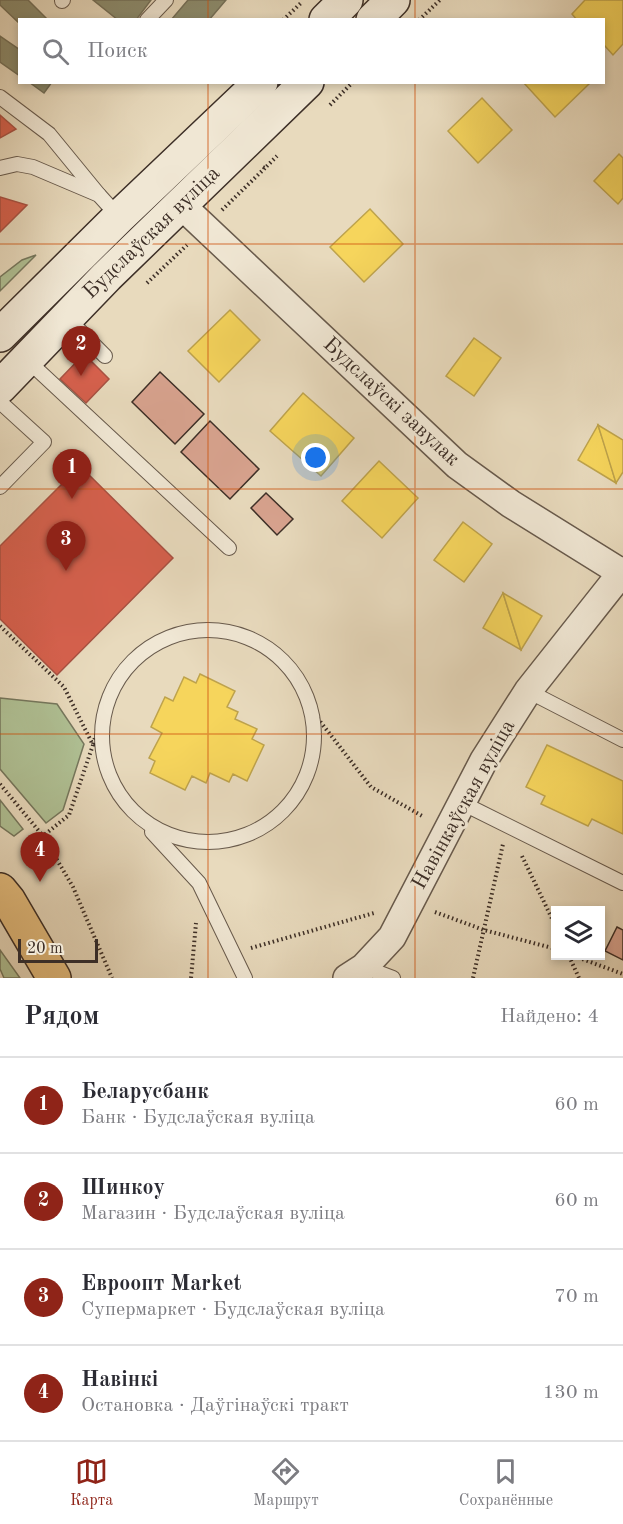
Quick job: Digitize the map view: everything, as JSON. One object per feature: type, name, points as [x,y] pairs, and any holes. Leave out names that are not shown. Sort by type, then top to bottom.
[{"type":"main road","points":[[328,18],[346,0]]},
{"type":"main road","points":[[375,18],[393,0]]},
{"type":"main road","name":"Будслаўская вуліца","points":[[0,335],[109,206],[259,84]]},
{"type":"main road","name":"Будслаўская вуліца","points":[[0,387],[66,317],[305,84]]},
{"type":"main road","points":[[0,890],[9,901],[54,978]]},
{"type":"street","name":"Будслаўскі завулак","points":[[180,204],[458,465],[511,504],[622,572]]},
{"type":"street","name":"Навінкаўская вуліца","points":[[356,972],[392,937],[484,759],[528,691],[622,572]]},
{"type":"lane","points":[[149,18],[166,0]]},
{"type":"lane","points":[[0,97],[49,134],[109,206]]},
{"type":"lane","points":[[0,168],[17,164],[33,167],[109,206]]},
{"type":"lane","points":[[66,317],[105,356]]},
{"type":"lane","points":[[26,360],[229,548]]},
{"type":"lane","points":[[0,402],[44,442],[0,487]]},
{"type":"lane","points":[[145,824],[172,838],[209,844],[244,837],[276,819],[301,790],[314,752],[312,711],[298,677],[278,655],[247,636],[208,629],[171,636],[139,654],[117,679],[103,713],[101,751],[112,785],[128,809],[145,824],[199,883],[245,978]]},
{"type":"lane","points":[[528,691],[623,740]]},
{"type":"lane","points":[[462,803],[623,883]]},
{"type":"lane","points":[[356,972],[393,978]]},
{"type":"path","points":[[286,18],[303,0]]},
{"type":"path","points":[[421,18],[440,0]]},
{"type":"path","points":[[146,284],[265,168]]},
{"type":"path","points":[[0,626],[64,687],[93,745]]},
{"type":"path","points":[[312,711],[371,787],[448,831]]},
{"type":"path","points":[[43,836],[69,815],[103,713]]},
{"type":"path","points":[[0,784],[43,836],[73,886],[112,978]]},
{"type":"path","points":[[508,825],[551,918]]},
{"type":"path","points":[[473,978],[508,825]]},
{"type":"path","points":[[191,978],[199,883]]},
{"type":"path","points":[[571,960],[579,978]]},
{"type":"path","points":[[585,960],[623,974]]},
{"type":"green space","points":[[36,255],[0,291],[0,277],[22,260]]},
{"type":"green space","points":[[0,698],[57,704],[84,744],[63,810],[46,823],[0,769]]},
{"type":"green space","points":[[0,800],[23,829],[14,836],[0,826]]},
{"type":"green space","points":[[0,950],[20,978],[4,978],[0,969]]},
{"type":"building: Жильё","points":[[585,0],[623,0],[623,44],[613,55],[605,46],[605,18],[575,18],[572,14]]},
{"type":"building: Жильё","points":[[525,84],[589,84],[555,117]]},
{"type":"building: Жильё","points":[[482,98],[512,130],[478,163],[448,131]]},
{"type":"building: Жильё","points":[[619,154],[623,158],[623,198],[618,204],[594,181]]},
{"type":"building: Жильё","points":[[370,209],[403,244],[364,282],[330,247]]},
{"type":"building: Жильё","points":[[230,310],[260,340],[219,382],[188,351]]},
{"type":"building: Жильё","points":[[474,338],[501,358],[474,396],[446,376]]},
{"type":"building: Жильё","points":[[303,393],[354,438],[321,476],[270,431]]},
{"type":"building: Жильё","points":[[598,425],[607,452],[616,483],[578,460]]},
{"type":"building: Жильё","points":[[598,425],[623,440],[623,472],[616,483]]},
{"type":"building: Жильё","points":[[379,461],[418,498],[382,538],[342,501]]},
{"type":"building: Жильё","points":[[463,522],[492,544],[464,582],[434,560]]},
{"type":"building: Жильё","points":[[503,593],[521,650],[483,628]]},
{"type":"building: Жильё","points":[[503,593],[542,616],[521,650]]},
{"type":"building: Жильё","points":[[200,674],[235,691],[227,707],[238,712],[235,719],[257,729],[252,739],[264,745],[247,781],[233,774],[229,782],[210,773],[206,783],[192,776],[185,790],[150,773],[155,761],[149,758],[162,733],[151,727],[165,697],[173,701],[184,677],[196,683]]},
{"type":"building: Жильё","points":[[547,745],[623,781],[623,834],[592,819],[588,826],[541,804],[545,796],[526,787]]},
{"type":"building: Торговля","points":[[0,115],[16,129],[0,138]]},
{"type":"building: Торговля","points":[[0,197],[27,205],[0,232]]},
{"type":"building: Торговля","points":[[84,354],[109,379],[86,403],[60,379]]},
{"type":"building: Торговля","points":[[80,466],[173,558],[57,675],[0,619],[0,546]]},
{"type":"building: Промзона","points":[[0,0],[28,0],[46,18],[18,18],[18,22],[0,5]]},
{"type":"building: Промзона","points":[[93,0],[151,0],[138,18],[116,18]]},
{"type":"building: Промзона","points":[[188,0],[226,0],[211,18],[173,18]]},
{"type":"building: Промзона","points":[[0,36],[18,49],[18,75],[0,62]]},
{"type":"building: Промзона","points":[[32,84],[51,84],[44,93]]},
{"type":"building: Прочее","points":[[160,372],[204,414],[175,444],[132,402]]},
{"type":"building: Прочее","points":[[210,421],[259,469],[230,499],[181,452]]},
{"type":"building: Прочее","points":[[266,493],[293,519],[277,535],[251,508]]},
{"type":"building: Прочее","points":[[617,927],[623,930],[623,960],[605,951]]},
{"type":"place","name":"Шинкоу","points":[[81,376]]},
{"type":"place","name":"Беларусбанк","points":[[72,499]]},
{"type":"place","name":"Евроопт Market","points":[[66,571]]},
{"type":"place","name":"Навінкі","points":[[40,882]]}]
